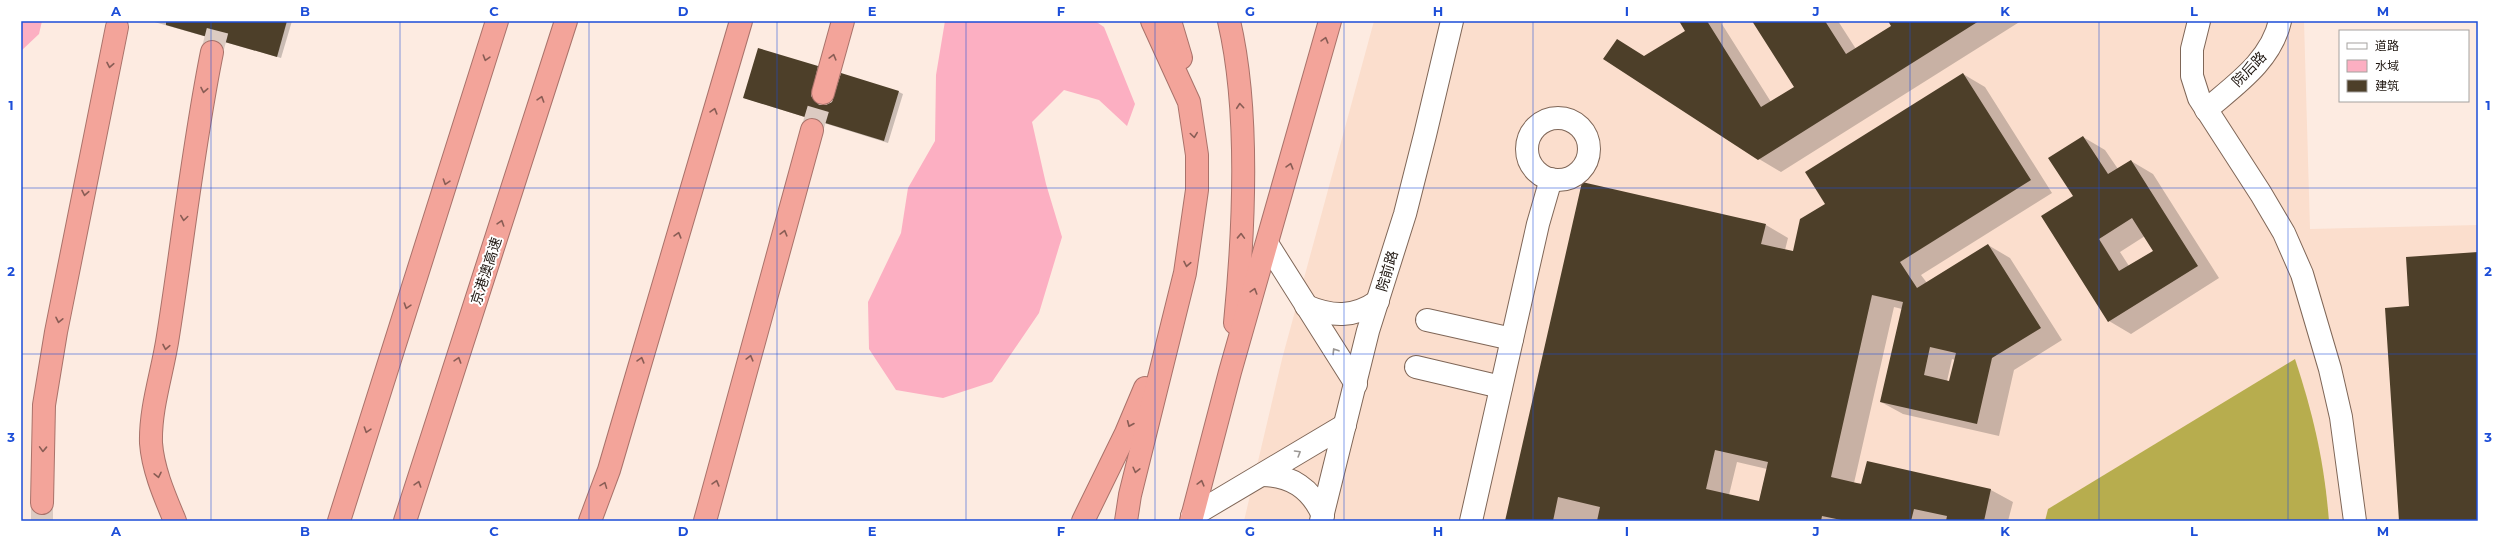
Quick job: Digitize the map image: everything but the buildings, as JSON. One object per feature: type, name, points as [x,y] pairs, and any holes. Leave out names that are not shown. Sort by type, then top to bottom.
[{"type":"highway","points":[[338,521],[497,21]]},
{"type":"highway","name":"京港澳高速","points":[[405,521],[566,21]]},
{"type":"highway","points":[[590,521],[610,470],[741,21]]},
{"type":"highway","points":[[729,60],[746,21]]},
{"type":"highway","points":[[823,93],[843,21]]},
{"type":"highway","points":[[1152,21],[1189,102]]},
{"type":"highway","points":[[1126,521],[1130,495],[1186,265],[1197,190],[1197,155],[1189,102],[1181,56],[1170,21]]},
{"type":"highway","points":[[1229,21],[1235,46],[1242,136],[1241,235],[1230,372]]},
{"type":"highway","points":[[1192,519],[1230,372],[1268,245],[1330,21]]},
{"type":"highway","points":[[42,503],[44,405],[117,27]]},
{"type":"highway","points":[[175,521],[161,488],[152,444],[154,408],[168,336],[196,127],[212,52]]},
{"type":"highway","points":[[705,521],[812,130]]},
{"type":"highway","points":[[1084,518],[1126,433],[1172,324]]},
{"type":"lane","name":"院前路","points":[[1322,518],[1378,301],[1405,214],[1452,21]]},
{"type":"lane","points":[[2199,21],[2192,49],[2192,76],[2198,98],[2272,213],[2302,274],[2330,369],[2341,417],[2355,521]]},
{"type":"lane","name":"院后路","points":[[2206,110],[2255,68],[2270,47],[2280,21]]},
{"type":"lane","points":[[1471,521],[1538,224],[1551,179]]},
{"type":"lane","points":[[1268,245],[1356,384]]},
{"type":"lane","points":[[1306,306],[1327,314],[1349,314],[1369,307],[1378,301]]},
{"type":"lane","points":[[1427,320],[1512,339]]},
{"type":"lane","points":[[1416,367],[1501,387]]},
{"type":"lane","points":[[1192,519],[1345,425]]},
{"type":"lane","points":[[1262,475],[1282,477],[1300,485],[1314,498],[1322,518]]},
{"type":"shaded area","points":[[1374,21],[2304,21],[2310,229],[2478,225],[2478,521],[1244,521],[1282,359]]},
{"type":"shaded area","points":[[2295,359],[2308,400],[2317,439],[2327,499],[2329,521],[2045,521],[2048,509]]},
{"type":"water","points":[[21,21],[42,21],[39,34],[21,51]]},
{"type":"water","points":[[945,21],[1095,21],[1104,27],[1135,104],[1127,126],[1099,100],[1064,90],[1032,122],[1046,184],[1062,237],[1039,313],[992,382],[943,398],[896,390],[869,349],[868,302],[901,233],[908,188],[935,141],[936,75]]},
{"type":"tunnel","points":[[212,52],[220,21]]},
{"type":"tunnel","points":[[812,130],[823,93]]},
{"type":"tunnel","points":[[42,503],[42,521]]}]
